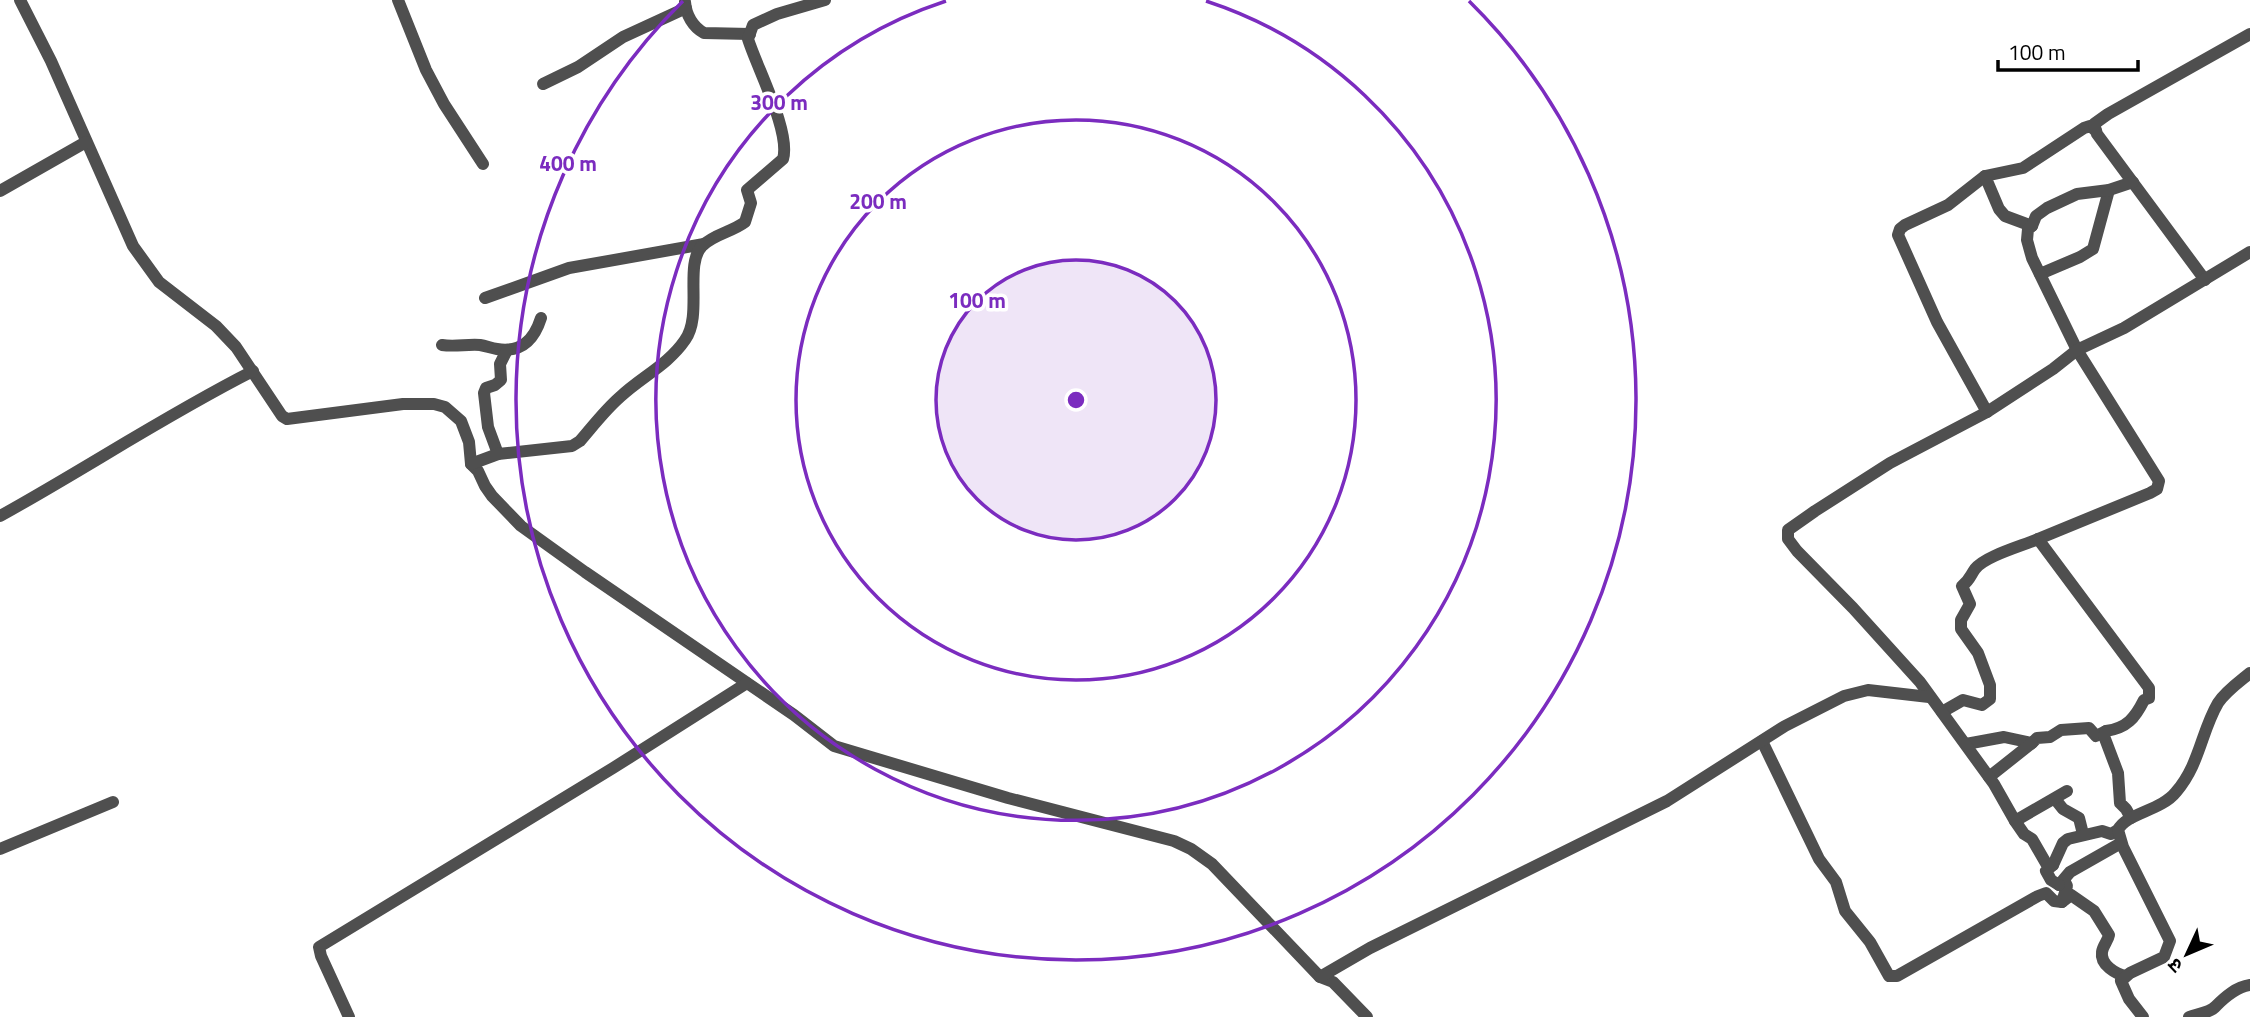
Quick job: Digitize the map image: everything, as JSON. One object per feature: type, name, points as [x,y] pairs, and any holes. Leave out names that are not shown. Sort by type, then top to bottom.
[{"type":"street","points":[[20,0],[51,61],[133,246],[152,276],[216,326],[236,347],[277,411],[287,419],[403,404],[434,404],[445,407],[461,422],[469,442],[471,464],[492,496],[528,532],[794,715],[834,746],[1007,798],[1174,841],[1191,849],[1212,864],[1320,977],[1333,982],[1367,1017]]},
{"type":"street","points":[[398,0],[426,70],[444,104],[483,164]]},
{"type":"street","points":[[485,298],[569,268],[704,244],[744,222],[751,204],[747,190],[783,159],[784,155],[781,130],[748,38],[753,25],[762,20],[777,13],[825,0]]},
{"type":"street","points":[[544,84],[685,4],[689,18],[697,29],[704,33],[750,34]]},
{"type":"street","points":[[2096,131],[2094,124],[2108,114],[2250,34]]},
{"type":"street","points":[[1987,412],[1937,322],[1898,235],[1905,225],[1948,205],[1985,176],[2023,168],[2090,125],[2205,280]]},
{"type":"street","points":[[0,191],[86,142]]},
{"type":"street","points":[[1985,176],[1999,209],[2005,216],[2032,226]]},
{"type":"street","points":[[1942,712],[1964,700],[1982,705],[1990,699],[1990,685],[1978,653],[1961,629],[1961,620],[1970,604],[1962,586],[1972,578],[1975,569],[1987,561],[2150,493],[2159,486],[2155,475],[2077,350],[2040,274],[2027,240],[2028,229],[2036,216],[2047,208],[2077,194],[2109,190],[2133,182]]},
{"type":"street","points":[[2040,274],[2090,253],[2109,190]]},
{"type":"street","points":[[471,464],[498,454],[572,446],[580,441],[619,397],[673,355],[687,337],[693,320],[695,265],[699,250],[704,244]]},
{"type":"street","points":[[2053,865],[2047,865],[2032,839],[2024,834],[1989,777],[1924,689],[1853,608],[1797,551],[1787,534],[1815,510],[1891,463],[1987,412],[2077,350],[2124,328],[2250,252]]},
{"type":"street","points":[[442,345],[478,345],[507,350],[531,341],[541,318]]},
{"type":"street","points":[[498,454],[488,427],[484,393],[486,388],[495,386],[501,380],[500,363],[507,350]]},
{"type":"street","points":[[0,516],[68,479],[188,404],[253,371]]},
{"type":"street","points":[[1989,777],[2037,738],[2050,737],[2061,730],[2089,729],[2096,736],[2120,729],[2137,715],[2149,688],[2038,540]]},
{"type":"street","points":[[2143,1017],[2129,999],[2121,981],[2164,957],[2171,940],[2120,836],[2121,825],[2164,804],[2178,790],[2194,764],[2216,707],[2230,689],[2250,673]]},
{"type":"street","points":[[349,1017],[319,947],[747,683]]},
{"type":"street","points":[[1320,977],[1370,948],[1667,801],[1801,717],[1853,692],[1924,689]]},
{"type":"street","points":[[2106,731],[2104,740],[2118,773],[2120,803],[2131,818]]},
{"type":"street","points":[[1966,744],[2004,737],[2032,743]]},
{"type":"street","points":[[1762,741],[1819,859],[1836,883],[1845,911],[1870,942],[1889,976],[1897,976],[2046,893],[2054,901],[2062,902],[2071,895],[2094,911],[2109,935],[2102,953],[2104,960],[2115,973],[2126,976]]},
{"type":"street","points":[[2015,821],[2067,791]]},
{"type":"street","points":[[2055,799],[2063,809],[2079,818],[2083,834]]},
{"type":"street","points":[[0,849],[113,802]]},
{"type":"street","points":[[2059,885],[2046,872],[2053,865],[2063,843],[2083,834],[2102,831],[2120,836]]},
{"type":"street","points":[[2059,885],[2070,872],[2120,836]]},
{"type":"street","points":[[2059,885],[2064,882],[2067,886],[2062,902]]},
{"type":"street","points":[[2189,1017],[2208,1012],[2217,1006],[2220,999],[2249,986]]}]
